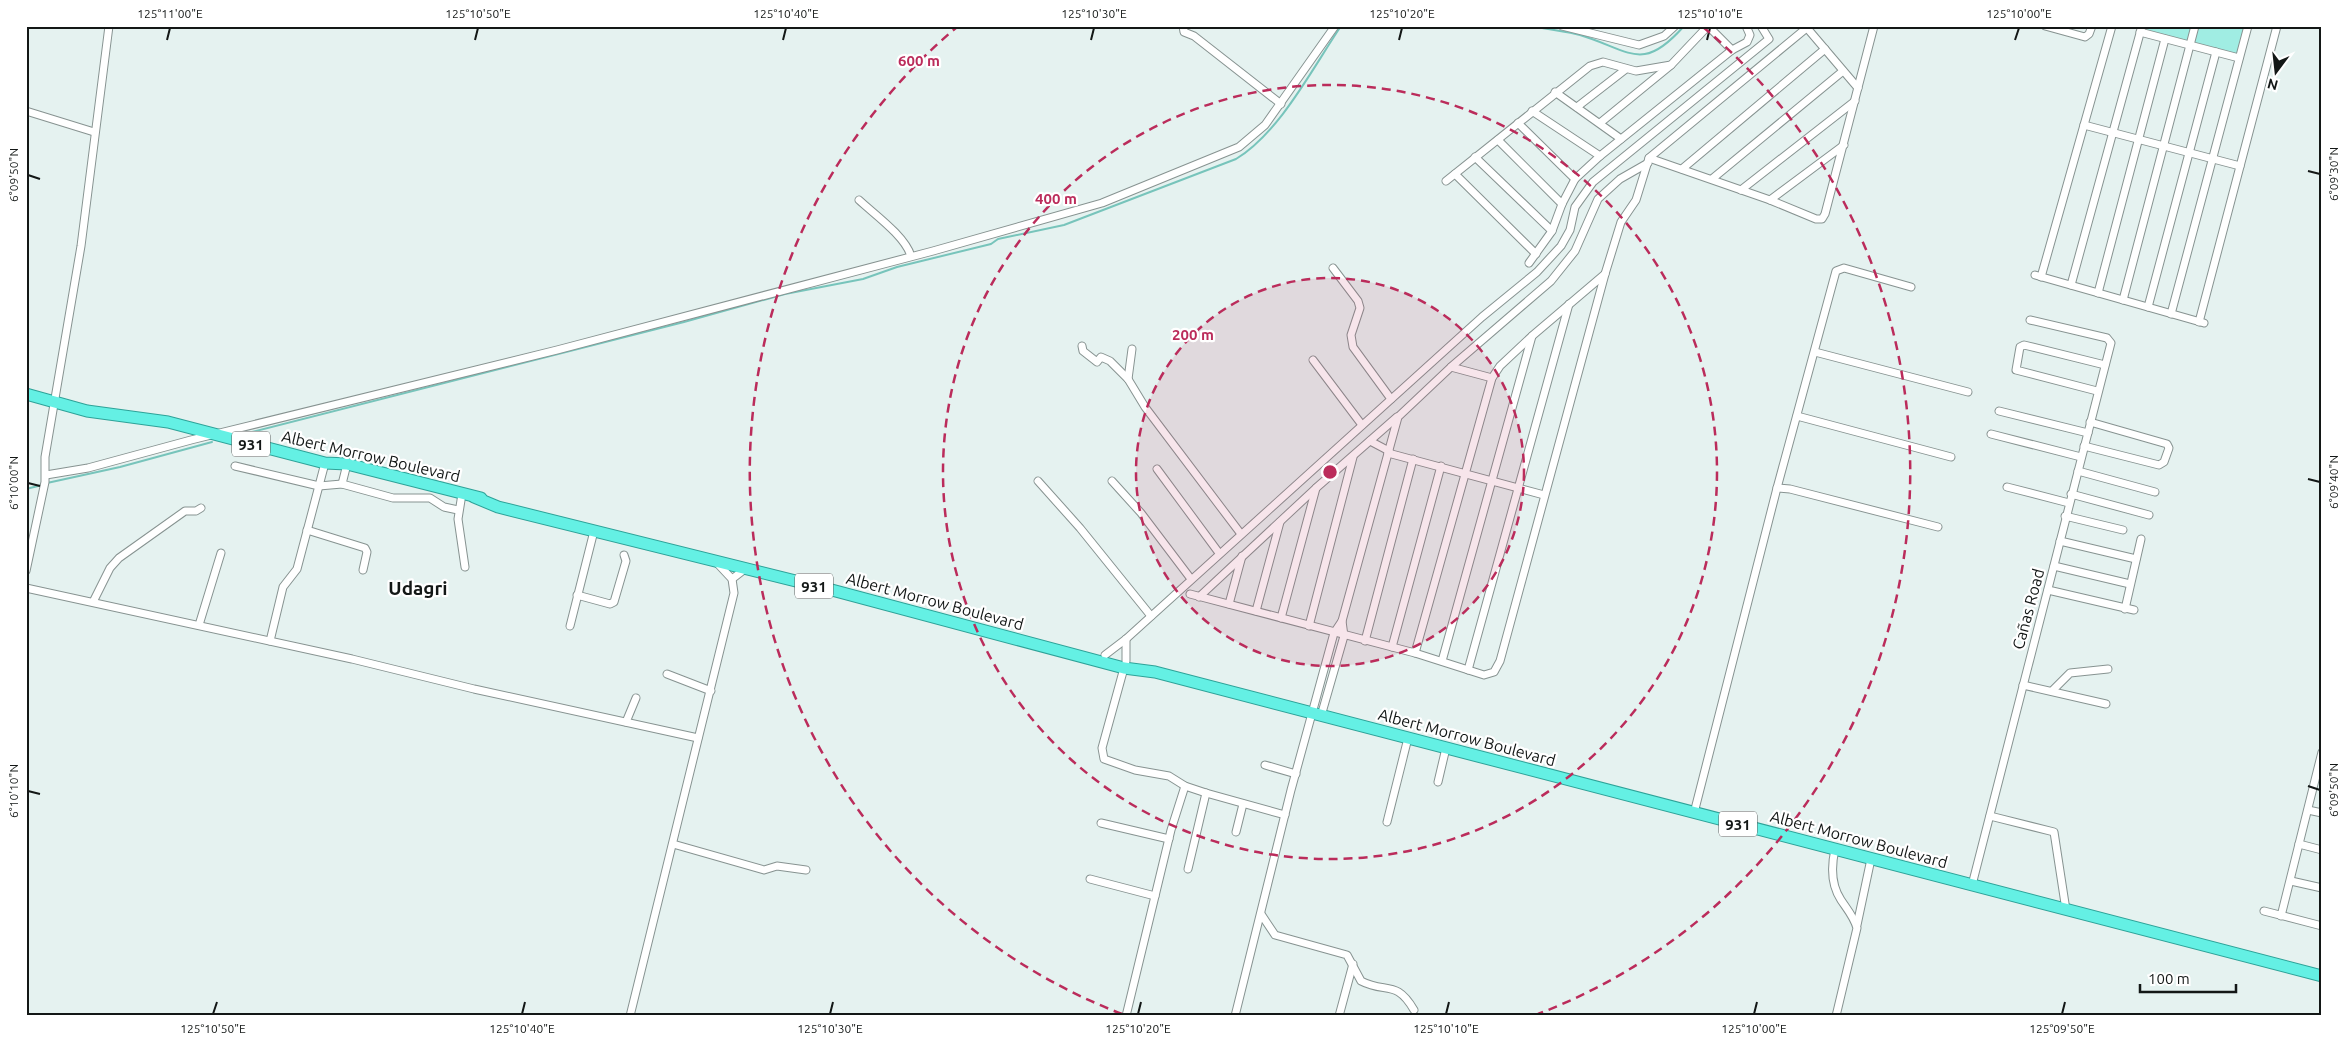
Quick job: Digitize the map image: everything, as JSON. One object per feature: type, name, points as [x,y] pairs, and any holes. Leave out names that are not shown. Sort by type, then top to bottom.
[{"type":"highway","name":"Albert Morrow Boulevard","points":[[26,394],[97,413],[168,422],[325,463],[347,464],[474,497],[500,500],[1105,655],[1125,665]]},
{"type":"highway","name":"Albert Morrow Boulevard","points":[[474,497],[498,507],[1155,672],[2322,976]]},
{"type":"street","points":[[26,571],[45,481],[45,457],[81,246],[94,132],[110,26]]},
{"type":"street","points":[[1183,26],[1184,32],[1194,36],[1281,104]]},
{"type":"street","points":[[45,481],[216,434],[558,350],[1102,203],[1239,147],[1265,125],[1335,26]]},
{"type":"street","points":[[1562,26],[1639,45],[1664,36],[1675,26]]},
{"type":"street","points":[[1600,123],[1671,65],[1708,26],[1732,50]]},
{"type":"street","points":[[1529,263],[1552,231],[1562,204],[1576,180],[1600,156],[1732,50],[1750,39],[1746,26]]},
{"type":"street","points":[[1105,655],[1126,639],[1390,399],[1555,254],[1570,230],[1575,207],[1593,182],[1770,39],[1761,26]]},
{"type":"street","points":[[1649,160],[1712,179],[1816,219],[1822,219],[1844,145],[1874,26]]},
{"type":"street","points":[[2045,26],[2085,37],[2090,34],[2092,26]]},
{"type":"street","points":[[2112,26],[2038,276],[2201,322],[2277,26]]},
{"type":"street","points":[[2123,300],[2195,26]]},
{"type":"street","points":[[2171,314],[2248,26]]},
{"type":"street","points":[[1199,597],[1316,488],[1354,457],[1451,367],[1552,281],[1575,251],[1598,199],[1620,179],[1649,160],[1808,27],[1858,88]]},
{"type":"street","points":[[2071,286],[2141,29],[2165,39],[2239,58]]},
{"type":"street","points":[[2098,293],[2165,39]]},
{"type":"street","points":[[1682,169],[1825,49]]},
{"type":"street","points":[[2148,307],[2216,52]]},
{"type":"street","points":[[1446,181],[1554,92],[1590,66],[1599,62],[1626,69],[1646,69],[1671,65]]},
{"type":"street","points":[[1577,107],[1626,69]]},
{"type":"street","points":[[1646,69],[1653,80]]},
{"type":"street","points":[[1712,179],[1843,71]]},
{"type":"street","points":[[1554,92],[1621,139]]},
{"type":"street","points":[[1742,190],[1855,101]]},
{"type":"street","points":[[26,111],[94,132]]},
{"type":"street","points":[[1532,111],[1600,156]]},
{"type":"street","points":[[1518,123],[1576,180]]},
{"type":"street","points":[[2084,124],[2240,166]]},
{"type":"street","points":[[1498,140],[1562,204]]},
{"type":"street","points":[[1770,200],[1844,145]]},
{"type":"street","points":[[1475,157],[1552,231]]},
{"type":"street","points":[[1190,594],[1344,636],[1415,653],[1487,676],[1497,667],[1605,274],[1621,222],[1636,200],[1649,160]]},
{"type":"street","points":[[1454,174],[1536,254]]},
{"type":"street","points":[[859,200],[897,235],[908,248],[911,256]]},
{"type":"street","points":[[1333,268],[1358,301],[1360,308],[1351,335],[1353,347],[1390,399]]},
{"type":"street","points":[[1694,813],[1777,488],[1836,271],[1844,268],[1911,287]]},
{"type":"street","points":[[1415,653],[1492,378],[1500,366],[1532,336],[1605,274]]},
{"type":"street","points":[[1468,670],[1569,304]]},
{"type":"street","name":"Cañas Road","points":[[1972,885],[2097,391],[2111,343],[2110,340],[2030,320]]},
{"type":"street","points":[[1442,661],[1532,336]]},
{"type":"street","points":[[2097,391],[2016,370],[2020,347],[2024,345],[2105,365]]},
{"type":"street","points":[[1082,346],[1083,351],[1098,362],[1101,357],[1110,361],[1128,379],[1145,407],[1241,534]]},
{"type":"street","points":[[1128,379],[1132,349]]},
{"type":"street","points":[[1815,352],[1968,392]]},
{"type":"street","points":[[1313,360],[1362,425]]},
{"type":"street","points":[[1451,367],[1492,378]]},
{"type":"street","points":[[1999,411],[2088,432]]},
{"type":"street","points":[[1797,416],[1951,457]]},
{"type":"street","points":[[1317,715],[1334,633],[1342,621],[1398,417]]},
{"type":"street","points":[[2084,446],[2159,465],[2164,462],[2168,448],[2167,444],[2090,422]]},
{"type":"street","points":[[1991,434],[2081,457]]},
{"type":"street","points":[[1370,441],[1388,452],[1544,495]]},
{"type":"street","points":[[1309,626],[1354,457]]},
{"type":"street","points":[[1366,641],[1413,459]]},
{"type":"street","points":[[270,641],[281,592],[286,581],[297,569],[325,463]]},
{"type":"street","points":[[342,484],[347,464]]},
{"type":"street","points":[[235,466],[247,467],[319,486],[342,484],[393,498],[430,498],[444,507],[458,510]]},
{"type":"street","points":[[1392,647],[1441,466]]},
{"type":"street","points":[[1157,470],[1219,553]]},
{"type":"street","points":[[2078,471],[2155,492]]},
{"type":"street","points":[[1332,475],[1347,481]]},
{"type":"street","points":[[1038,481],[1080,528],[1150,616]]},
{"type":"street","points":[[1112,481],[1141,513],[1191,579]]},
{"type":"street","points":[[2007,487],[2069,503]]},
{"type":"street","points":[[1281,618],[1316,488]]},
{"type":"street","points":[[1777,488],[1790,489],[1938,526]]},
{"type":"street","points":[[462,494],[458,510],[465,566]]},
{"type":"street","points":[[2071,494],[2149,515]]},
{"type":"street","points":[[93,602],[110,568],[119,558],[185,511],[196,511],[201,508]]},
{"type":"street","points":[[2066,516],[2123,530]]},
{"type":"street","points":[[1256,611],[1280,521]]},
{"type":"street","points":[[307,530],[365,548],[367,552],[363,570]]},
{"type":"street","points":[[570,626],[594,531]]},
{"type":"street","points":[[2125,609],[2141,539]]},
{"type":"street","points":[[1258,541],[1272,548]]},
{"type":"street","points":[[2060,541],[2136,559]]},
{"type":"street","points":[[199,625],[220,554]]},
{"type":"street","points":[[577,594],[610,604],[614,602],[626,561],[624,555]]},
{"type":"street","points":[[1229,604],[1242,556]]},
{"type":"street","points":[[630,1016],[734,593],[732,579],[711,560]]},
{"type":"street","points":[[2054,566],[2130,584]]},
{"type":"street","points":[[732,579],[745,569]]},
{"type":"street","points":[[26,588],[412,672],[474,689],[698,738]]},
{"type":"street","points":[[2048,590],[2134,610]]},
{"type":"street","points":[[1234,1016],[1296,774],[1344,636],[1342,621]]},
{"type":"street","points":[[1126,639],[1125,665],[1117,689],[1102,755],[1104,759],[1112,764],[1169,776],[1185,786],[1285,815]]},
{"type":"street","points":[[2052,691],[2070,672],[2108,669]]},
{"type":"street","points":[[667,674],[711,690]]},
{"type":"street","points":[[2023,685],[2106,704]]},
{"type":"street","points":[[626,722],[636,698]]},
{"type":"street","points":[[1387,822],[1408,738]]},
{"type":"street","points":[[1438,782],[1446,748]]},
{"type":"street","points":[[2281,916],[2319,774],[2322,752]]},
{"type":"street","points":[[1266,765],[1296,774]]},
{"type":"street","points":[[1126,1016],[1169,840],[1185,786]]},
{"type":"street","points":[[1188,869],[1206,793]]},
{"type":"street","points":[[1236,832],[1243,804]]},
{"type":"street","points":[[2308,810],[2322,813]]},
{"type":"street","points":[[1990,816],[2054,832],[2066,910]]},
{"type":"street","points":[[1101,823],[1169,840]]},
{"type":"street","points":[[673,844],[764,870],[777,866],[806,870]]},
{"type":"street","points":[[2299,844],[2322,850]]},
{"type":"street","points":[[1835,850],[1832,864],[1835,890],[1855,920],[1857,928]]},
{"type":"street","points":[[1836,1016],[1871,859]]},
{"type":"street","points":[[1090,879],[1155,896]]},
{"type":"street","points":[[2291,881],[2322,888]]},
{"type":"street","points":[[2264,911],[2322,926]]},
{"type":"street","points":[[1261,914],[1275,935],[1345,954],[1353,963],[1361,981],[1396,990],[1404,995],[1414,1010]]},
{"type":"street","points":[[1339,1016],[1353,963]]},
{"type":"shaded area","points":[[2147,26],[2244,26],[2237,54],[2146,30]]},
{"type":"waterway","points":[[248,433],[684,322],[785,294],[863,279],[897,267],[991,244],[998,239],[1064,225],[1236,159],[1267,133],[1281,116],[1307,80],[1341,26]]},
{"type":"waterway","points":[[1534,26],[1580,35],[1635,54],[1646,54],[1657,50],[1670,41],[1684,26]]},
{"type":"waterway","points":[[47,483],[120,467],[212,442]]},
{"type":"waterway","points":[[26,489],[42,485]]},
{"type":"district","name":"Udagri","points":[[418,588]]}]
